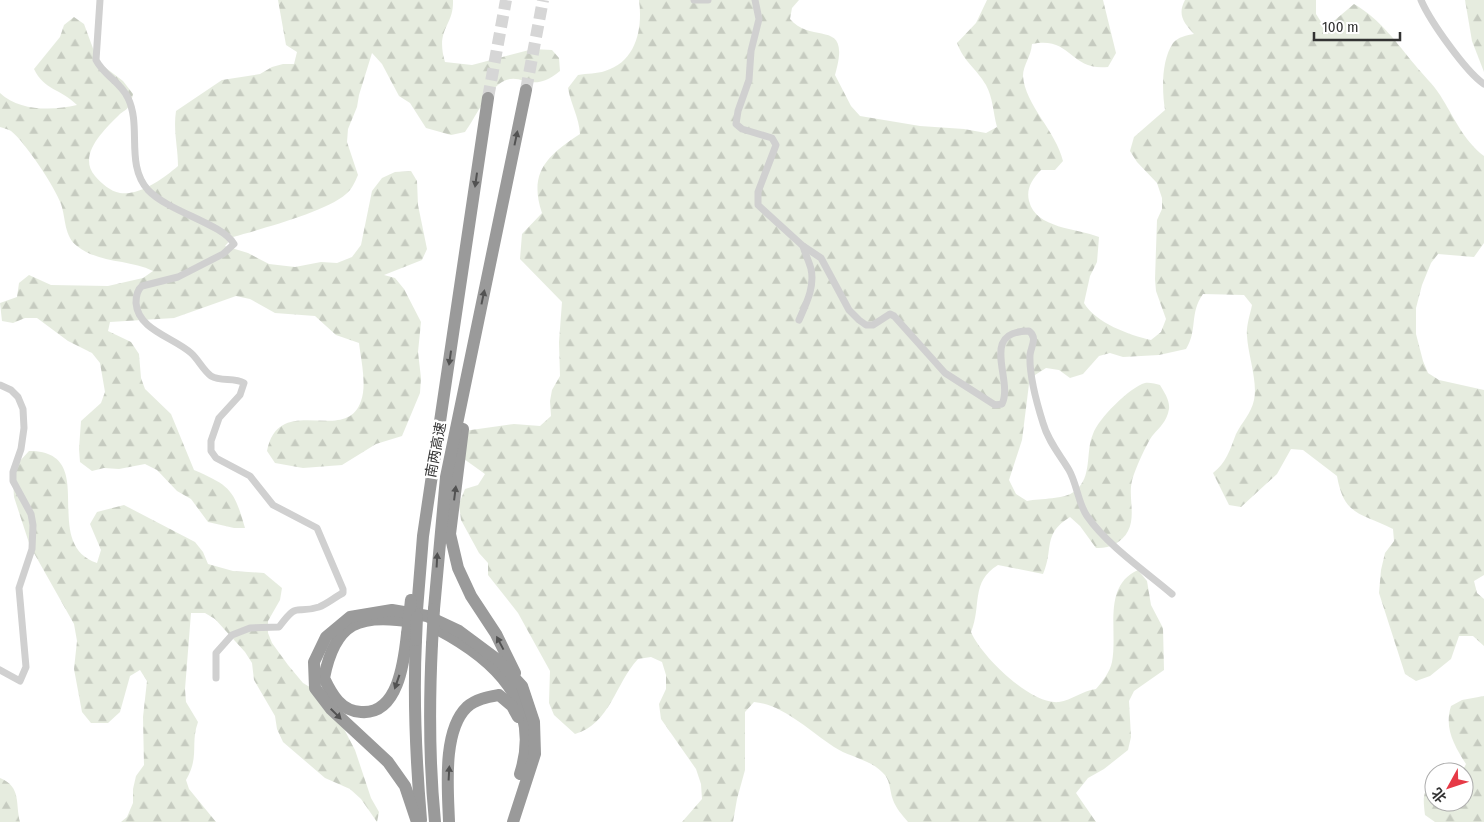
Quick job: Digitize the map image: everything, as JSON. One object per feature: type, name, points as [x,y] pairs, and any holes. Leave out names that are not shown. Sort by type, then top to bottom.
[{"type":"highway","name":"南两高速","points":[[435,822],[431,780],[429,701],[434,609],[446,476],[526,90]]},
{"type":"highway","name":"南两高速","points":[[411,637],[423,536],[488,98]]},
{"type":"highway","points":[[476,328],[450,534],[458,568],[471,596],[496,634],[522,686],[534,722],[530,733]]},
{"type":"highway","points":[[416,822],[405,786],[388,762],[331,709],[315,688],[314,662],[326,637],[350,617],[392,610],[427,616],[459,631],[498,660],[522,686]]},
{"type":"highway","points":[[411,637],[397,684],[386,704],[373,713],[355,712],[343,706],[333,696],[324,678],[331,648],[345,630],[370,619],[427,624],[483,658],[508,682],[519,703],[530,733],[535,754],[512,814],[504,822]]},
{"type":"highway","points":[[411,637],[417,776],[422,822]]},
{"type":"highway","points":[[449,822],[448,779],[451,740],[457,720],[468,706],[484,698],[499,696],[512,706],[530,733]]},
{"type":"street","points":[[100,0],[96,60],[100,69],[120,85],[129,98],[135,128],[136,166],[139,178],[148,190],[163,202],[182,214],[224,232],[234,244],[223,254],[178,277],[142,286],[136,296],[136,306],[142,320],[192,353],[211,376],[238,379],[244,383],[240,395],[219,418],[210,441],[211,451],[216,458],[250,476],[273,505],[317,528],[343,589],[343,593],[318,607],[298,609],[290,612],[279,627],[250,628],[232,635],[216,653],[216,678]]},
{"type":"street","points":[[694,0],[708,0]]},
{"type":"street","points":[[754,0],[759,19],[750,51],[749,80],[738,111],[736,124],[742,130],[772,138],[776,145],[758,192],[758,205],[803,246],[821,258],[850,310],[859,320],[866,325],[873,325],[890,314],[894,316],[945,373],[995,405],[1002,404],[1005,398],[1000,366],[1002,345],[1008,337],[1015,333],[1029,331],[1032,333],[1034,338],[1030,356],[1032,375],[1043,424],[1051,443],[1070,472],[1085,514],[1097,529],[1172,594]]},
{"type":"street","points":[[1421,0],[1430,18],[1474,76],[1484,84]]},
{"type":"street","points":[[799,320],[809,297],[811,283],[811,269],[803,246]]},
{"type":"street","points":[[0,385],[11,390],[18,397],[23,409],[22,448],[13,472],[13,481],[31,514],[34,533],[32,549],[19,588],[26,667],[20,681],[0,670]]},
{"type":"green space","points":[[278,0],[453,0],[453,9],[442,42],[445,62],[472,65],[533,49],[552,50],[559,58],[560,71],[541,82],[509,79],[502,82],[486,98],[465,132],[451,135],[426,128],[410,103],[399,96],[382,64],[372,53],[357,107],[348,129],[347,142],[358,175],[350,190],[337,201],[324,207],[233,237],[225,246],[248,253],[269,264],[295,267],[321,262],[337,263],[352,257],[361,245],[372,191],[382,178],[395,172],[411,171],[417,181],[418,205],[427,249],[422,260],[384,275],[395,278],[404,289],[421,322],[418,352],[421,378],[420,393],[402,436],[376,444],[342,465],[303,468],[275,463],[267,451],[274,433],[285,424],[298,421],[342,419],[353,414],[363,395],[364,380],[359,343],[336,335],[315,316],[275,313],[250,299],[236,296],[174,318],[110,322],[108,331],[131,342],[139,354],[141,378],[145,389],[171,414],[194,470],[216,480],[234,497],[245,528],[234,528],[208,522],[191,499],[177,491],[157,470],[145,464],[119,469],[104,468],[92,471],[80,462],[81,421],[101,403],[105,392],[100,363],[92,353],[68,341],[37,318],[25,318],[13,323],[2,321],[0,303],[17,297],[19,283],[29,275],[51,285],[108,286],[143,278],[153,271],[144,267],[95,256],[73,242],[68,232],[58,196],[46,176],[17,137],[10,130],[0,127],[0,93],[17,103],[36,108],[47,109],[77,105],[43,81],[34,69],[60,37],[64,25],[74,17],[84,24],[98,62],[123,81],[133,94],[129,106],[106,128],[95,143],[89,160],[90,168],[100,182],[113,191],[120,193],[136,192],[159,181],[178,166],[175,125],[176,111],[222,80],[260,74],[272,67],[283,64],[294,64],[297,52],[286,45]]},
{"type":"green space","points":[[639,0],[799,0],[792,8],[790,19],[799,27],[834,38],[838,45],[839,57],[835,75],[851,106],[860,116],[920,126],[964,129],[986,133],[997,127],[990,95],[986,85],[963,55],[957,43],[976,23],[987,0],[1103,0],[1116,53],[1108,67],[1095,67],[1085,64],[1055,45],[1045,43],[1032,44],[1023,72],[1025,87],[1054,139],[1063,161],[1055,170],[1041,170],[1030,184],[1028,197],[1033,210],[1048,222],[1099,237],[1097,262],[1090,276],[1084,303],[1096,317],[1114,327],[1151,340],[1161,332],[1166,319],[1156,291],[1155,279],[1157,220],[1162,209],[1162,198],[1157,183],[1137,162],[1130,151],[1134,137],[1165,110],[1163,94],[1164,67],[1169,50],[1175,41],[1194,34],[1183,18],[1182,10],[1185,0],[1316,0],[1316,14],[1323,25],[1335,20],[1354,4],[1364,10],[1388,32],[1434,87],[1459,128],[1470,143],[1484,156],[1484,243],[1474,257],[1438,254],[1431,263],[1422,285],[1416,308],[1416,334],[1428,373],[1439,380],[1484,390],[1484,575],[1474,581],[1477,593],[1484,599],[1484,646],[1473,636],[1459,636],[1451,659],[1430,676],[1416,681],[1405,674],[1379,593],[1385,553],[1394,541],[1393,529],[1356,512],[1350,507],[1344,499],[1337,476],[1303,450],[1291,449],[1277,474],[1241,507],[1229,505],[1213,473],[1227,456],[1236,434],[1253,405],[1255,385],[1247,332],[1252,305],[1244,295],[1203,294],[1196,308],[1192,335],[1186,349],[1159,355],[1123,357],[1110,353],[1099,356],[1083,374],[1070,378],[1059,370],[1046,368],[1035,375],[1029,384],[1022,440],[1009,480],[1016,494],[1027,501],[1065,496],[1075,491],[1081,485],[1086,472],[1091,441],[1096,428],[1115,404],[1139,386],[1147,383],[1160,385],[1169,402],[1167,417],[1147,444],[1135,471],[1131,487],[1132,513],[1130,525],[1122,539],[1110,546],[1096,548],[1080,526],[1070,517],[1061,523],[1052,536],[1043,574],[998,565],[984,579],[978,595],[971,632],[985,653],[1008,677],[1021,687],[1035,696],[1048,701],[1059,702],[1096,689],[1103,680],[1112,662],[1114,610],[1120,587],[1127,577],[1138,570],[1147,581],[1151,605],[1163,628],[1164,670],[1134,691],[1129,701],[1131,737],[1128,750],[1104,769],[1088,778],[1076,793],[1096,822],[908,822],[894,803],[887,778],[877,768],[834,747],[786,713],[765,704],[754,702],[745,712],[745,770],[733,822],[682,822],[702,799],[701,784],[696,769],[661,719],[659,704],[666,689],[666,675],[662,662],[651,657],[638,659],[596,722],[587,729],[575,734],[554,715],[549,703],[550,671],[518,613],[488,575],[488,563],[479,553],[461,520],[459,504],[465,489],[478,485],[485,474],[464,459],[464,431],[514,424],[540,426],[551,416],[550,401],[552,390],[560,376],[559,342],[562,302],[520,259],[522,234],[542,213],[538,199],[538,186],[539,176],[544,166],[559,149],[580,134],[568,88],[578,75],[602,72],[616,67],[624,60],[635,43],[638,33],[640,22]]},
{"type":"green space","points":[[1465,0],[1484,0],[1484,72],[1472,41]]},
{"type":"green space","points":[[29,451],[50,455],[62,466],[67,481],[72,537],[80,552],[97,563],[101,550],[90,524],[97,512],[124,505],[195,542],[203,552],[208,564],[233,571],[264,573],[282,588],[280,600],[268,621],[268,633],[272,643],[303,683],[313,689],[344,729],[355,750],[371,798],[379,812],[377,822],[361,799],[350,789],[325,778],[283,742],[277,729],[275,716],[254,680],[252,663],[245,652],[215,619],[205,613],[191,613],[185,689],[186,702],[198,722],[193,764],[186,780],[189,789],[216,822],[121,822],[127,817],[133,803],[133,789],[136,776],[144,765],[143,717],[147,681],[140,670],[130,676],[120,712],[108,723],[91,723],[82,712],[74,669],[77,641],[74,624],[30,546],[14,497],[13,481],[18,463]]},
{"type":"green space","points":[[1484,696],[1484,822],[1435,822],[1425,815],[1425,812],[1474,812],[1474,762],[1465,762],[1451,736],[1449,722],[1451,706],[1462,700]]},
{"type":"green space","points":[[0,778],[12,786],[15,791],[20,822],[0,822]]},
{"type":"tunnel","points":[[488,98],[506,0]]},
{"type":"tunnel","points":[[526,90],[543,0]]}]
